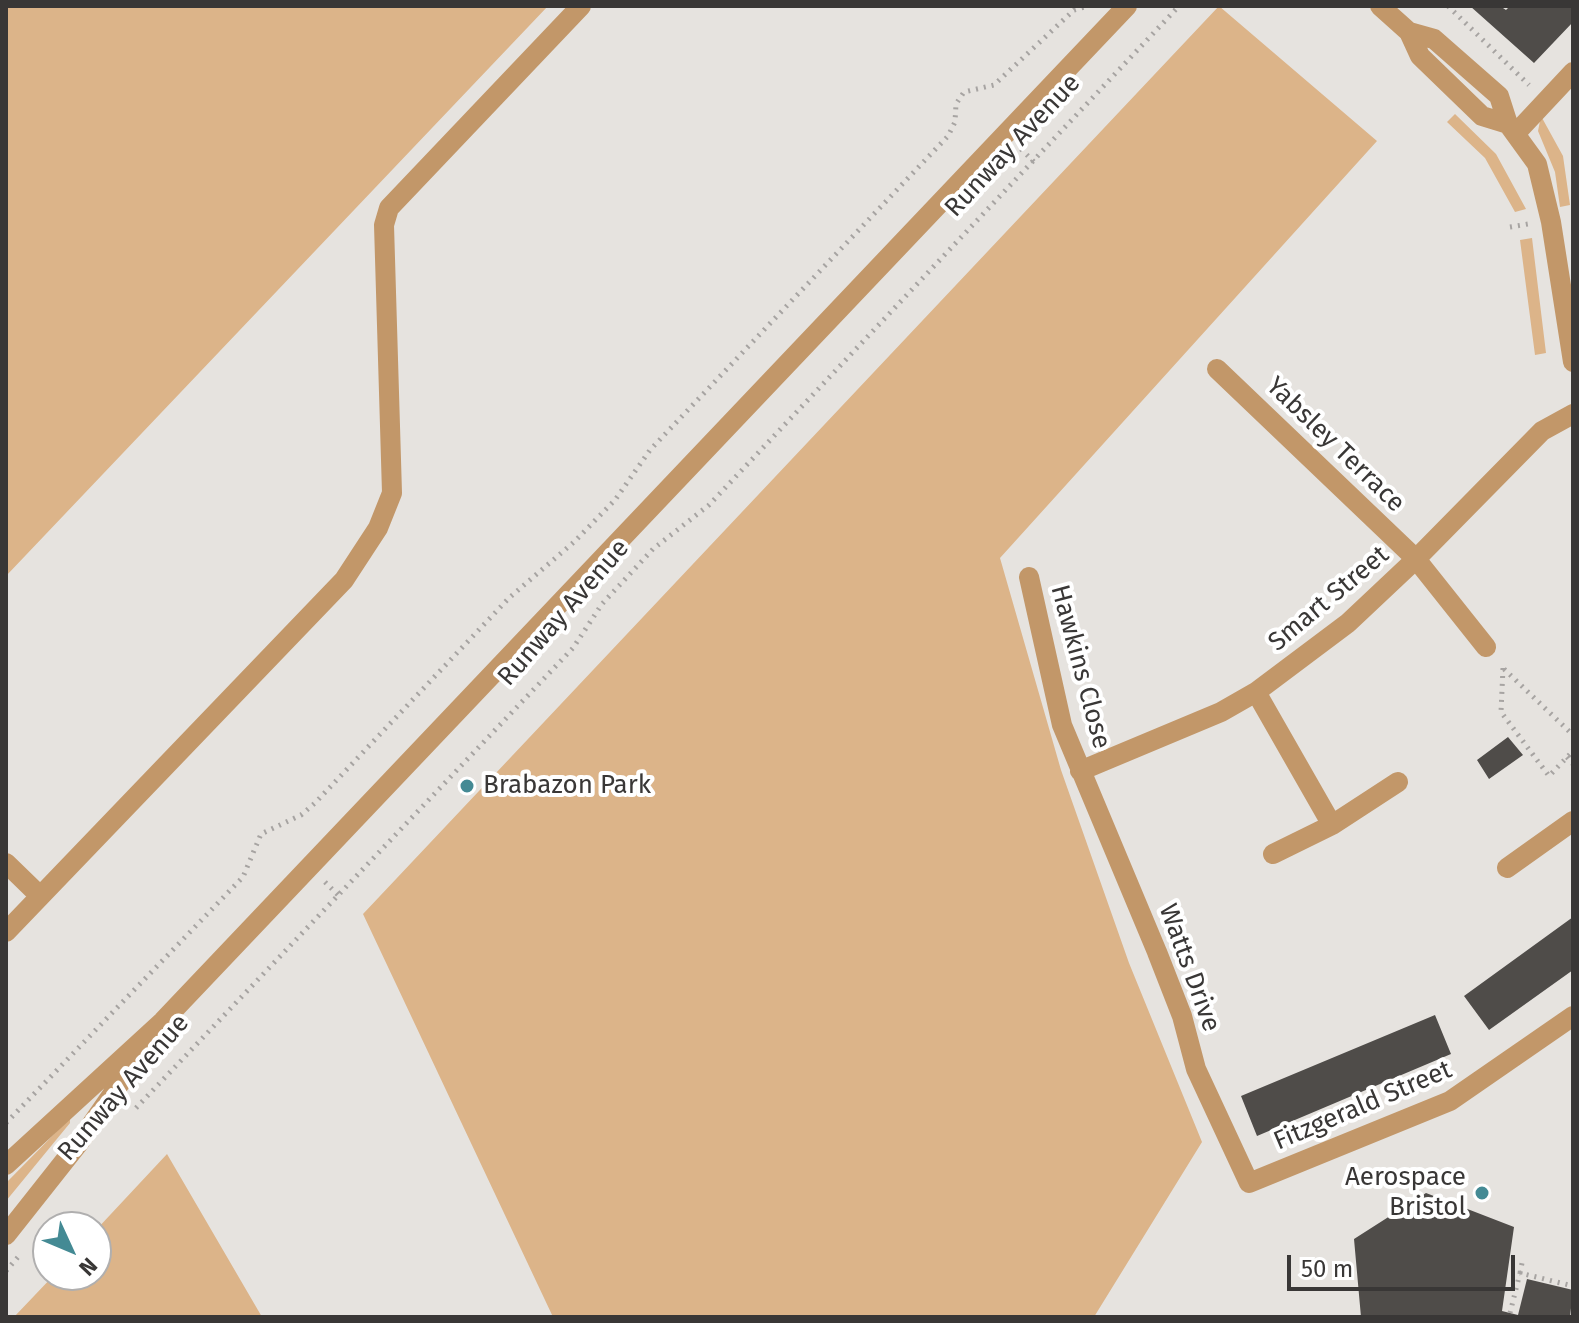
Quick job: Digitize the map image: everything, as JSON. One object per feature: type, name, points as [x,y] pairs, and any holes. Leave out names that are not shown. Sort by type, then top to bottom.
[{"type":"street","points":[[6,932],[344,580],[378,528],[392,493],[384,225],[389,208],[581,6]]},
{"type":"street","name":"Runway Avenue","points":[[6,1165],[163,1021],[1127,6]]},
{"type":"street","points":[[1380,6],[1409,32],[1420,56],[1482,116],[1512,128],[1537,164],[1545,193],[1573,362]]},
{"type":"street","points":[[1512,128],[1573,72]]},
{"type":"street","name":"Yabsley Terrace","points":[[1217,369],[1416,559],[1486,647]]},
{"type":"street","name":"Smart Street","points":[[1080,771],[1221,712],[1256,692],[1348,623],[1542,431],[1573,414]]},
{"type":"street","name":"Hawkins Close","points":[[1029,577],[1062,725],[1080,771]]},
{"type":"street","points":[[1256,692],[1332,825]]},
{"type":"street","name":"Watts Drive","points":[[1080,771],[1172,990],[1196,1069],[1249,1183]]},
{"type":"street","points":[[1273,854],[1332,825],[1398,782]]},
{"type":"street","points":[[1507,868],[1573,821]]},
{"type":"street","points":[[6,863],[40,896]]},
{"type":"street","name":"Fitzgerald Street","points":[[1249,1183],[1450,1101],[1573,1016]]},
{"type":"street","name":"Runway Avenue","points":[[6,1235],[78,1144],[163,1021]]},
{"type":"path","name":"Runway Avenue","points":[[6,1123],[243,877],[261,834],[301,815],[315,803],[509,598],[553,561],[615,500],[650,450],[942,143],[951,130],[956,104],[964,92],[994,85],[1064,18],[1088,6]]},
{"type":"path","name":"Runway Avenue","points":[[129,1116],[573,648],[602,604],[653,549],[709,505],[1179,6]]},
{"type":"path","points":[[1448,6],[1529,85]]},
{"type":"path","points":[[1573,735],[1503,668],[1501,712],[1549,776],[1573,751]]},
{"type":"path","points":[[1567,757],[1573,764]]},
{"type":"path","points":[[6,1271],[24,1248]]},
{"type":"path","points":[[1510,1313],[1522,1263]]},
{"type":"path","points":[[1520,1273],[1573,1286]]},
{"type":"shaded area","points":[[6,6],[548,6],[6,576]]},
{"type":"shaded area","points":[[1219,6],[1377,141],[1000,558],[1061,770],[1129,963],[1202,1142],[1094,1317],[553,1317],[363,914]]},
{"type":"shaded area","points":[[1455,114],[1496,154],[1526,209],[1515,212],[1485,158],[1447,122]]},
{"type":"shaded area","points":[[1541,116],[1563,156],[1570,205],[1560,207],[1555,172],[1538,131]]},
{"type":"shaded area","points":[[1532,238],[1546,353],[1535,355],[1520,240]]},
{"type":"shaded area","points":[[70,1118],[70,1123],[6,1201],[6,1183]]},
{"type":"shaded area","points":[[167,1154],[262,1317],[14,1317],[39,1291],[112,1291],[112,1213]]},
{"type":"building","points":[[1470,6],[1500,6],[1506,10],[1510,6],[1573,6],[1573,22],[1534,63]]},
{"type":"building","points":[[1508,737],[1523,755],[1489,779],[1477,760]]},
{"type":"building","points":[[1573,917],[1573,970],[1489,1030],[1464,996]]},
{"type":"building","points":[[1435,1015],[1451,1054],[1257,1136],[1241,1096]]},
{"type":"building","points":[[1426,1193],[1514,1227],[1502,1311],[1518,1315],[1527,1279],[1573,1290],[1570,1317],[1361,1317],[1354,1239]]},
{"type":"place","name":"Brabazon Park","points":[[467,786]]},
{"type":"place","name":"Aerospace Bristol","points":[[1482,1193]]}]
